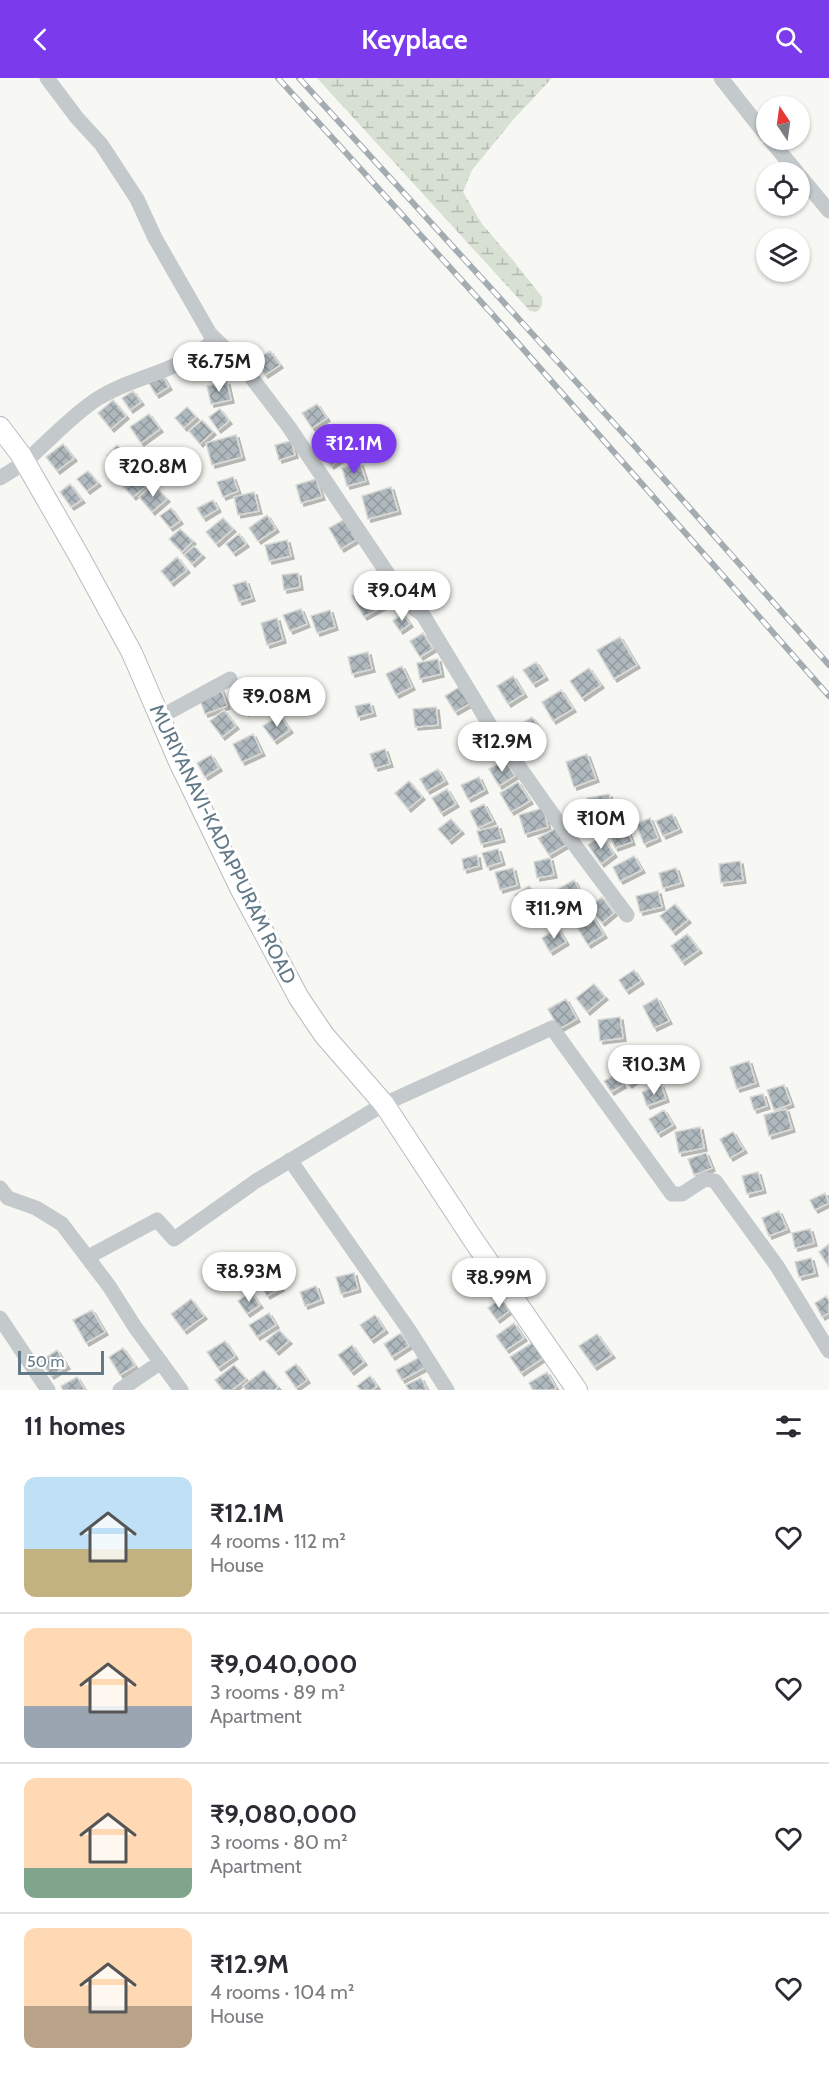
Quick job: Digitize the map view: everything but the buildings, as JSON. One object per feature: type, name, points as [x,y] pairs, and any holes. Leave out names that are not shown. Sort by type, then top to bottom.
[{"type":"main road","name":"MURIYANAVI-KADAPPURAM ROAD","points":[[0,427],[25,462],[132,653],[179,762],[240,888],[299,998],[324,1035],[384,1104],[474,1241],[577,1390]]},
{"type":"street","points":[[47,78],[77,118],[101,144],[136,200],[210,334],[242,365],[289,428],[394,583],[411,606],[423,615],[491,727],[627,915]]},
{"type":"street","points":[[721,78],[756,122]]},
{"type":"street","points":[[778,150],[788,162]]},
{"type":"street","points":[[810,188],[829,211]]},
{"type":"street","points":[[0,478],[25,462],[98,399],[187,361],[215,339]]},
{"type":"street","points":[[160,717],[230,678]]},
{"type":"street","points":[[88,1257],[157,1220],[174,1239],[256,1181],[384,1104],[552,1028],[672,1194],[682,1194],[705,1179],[715,1181],[777,1266],[829,1351]]},
{"type":"street","points":[[290,1160],[409,1330],[447,1390]]},
{"type":"street","points":[[0,1188],[8,1198],[36,1209],[62,1224],[88,1257],[181,1390]]},
{"type":"street","points":[[0,1318],[48,1390]]},
{"type":"street","points":[[120,1390],[161,1362]]},
{"type":"green space","points":[[317,78],[552,78],[513,120],[472,170],[463,192],[482,224],[542,297],[542,306],[536,312],[530,311]]},
{"type":"railway","points":[[278,78],[494,316],[829,696]]},
{"type":"railway","points":[[299,78],[632,443],[829,665]]}]
